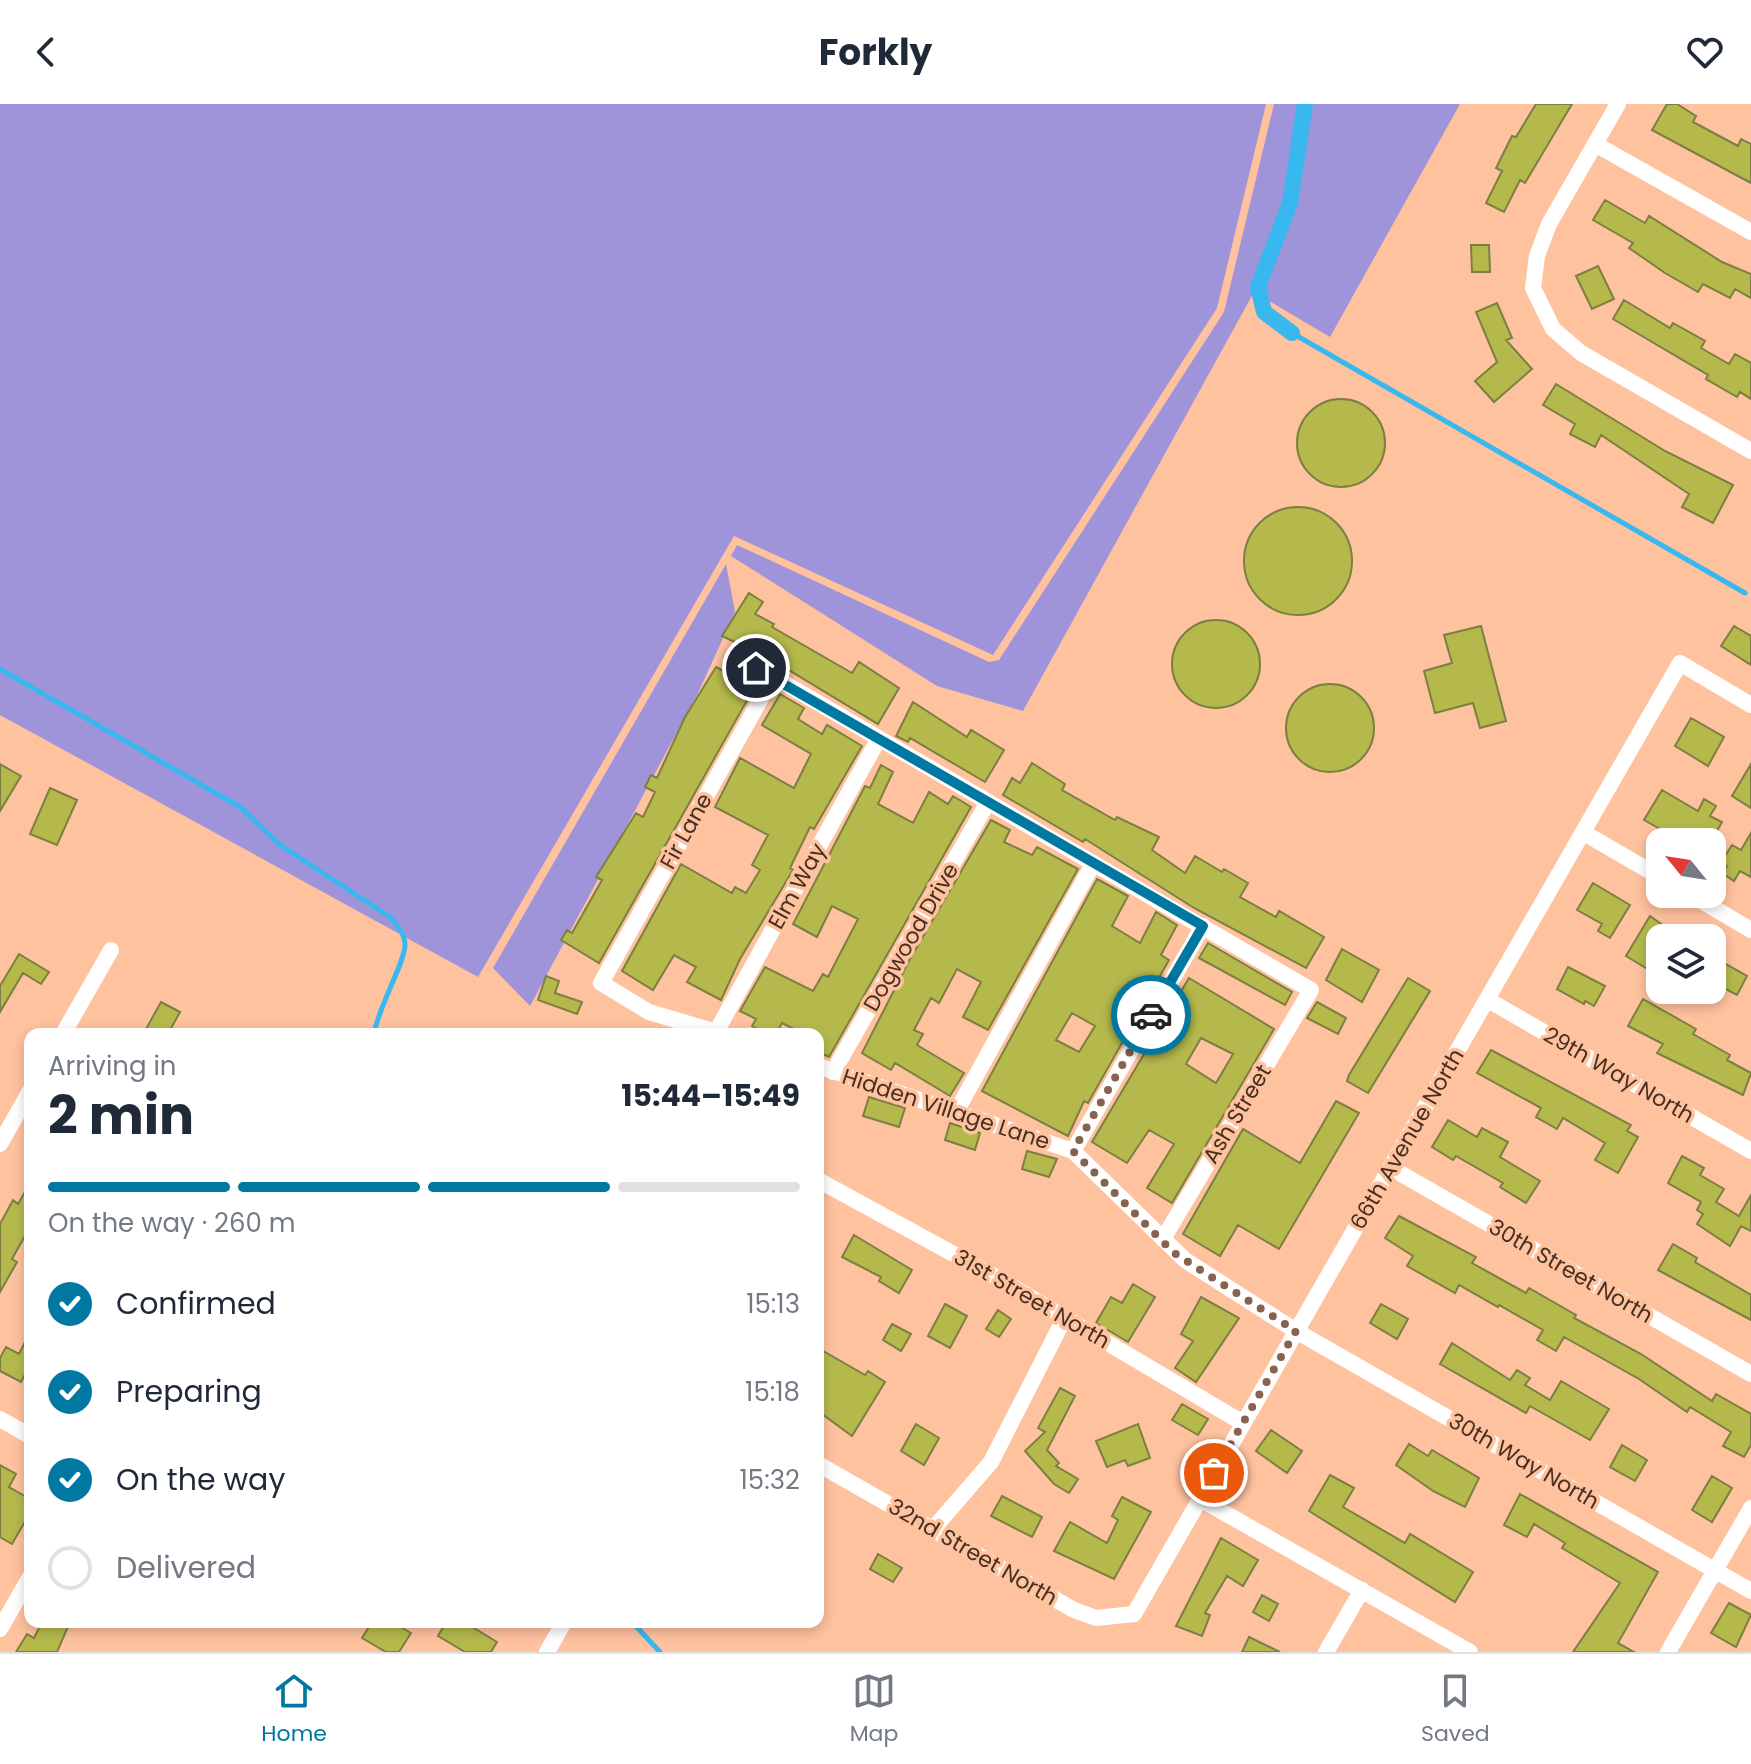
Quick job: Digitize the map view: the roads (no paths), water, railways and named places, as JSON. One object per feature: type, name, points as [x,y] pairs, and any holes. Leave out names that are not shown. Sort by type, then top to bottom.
[{"type":"street","points":[[1618,104],[1549,224],[1537,256],[1533,288],[1553,329],[1581,353],[1751,451]]},
{"type":"street","points":[[1595,144],[1751,232]]},
{"type":"street","points":[[741,658],[772,679],[1203,926],[1073,1151]]},
{"type":"street","name":"66th Avenue North","points":[[1134,1614],[1680,663],[1751,705]]},
{"type":"street","name":"Fir Lane","points":[[702,1028],[649,1012],[601,983],[772,679]]},
{"type":"street","name":"Elm Way","points":[[722,1028],[878,740]]},
{"type":"street","name":"Dogwood Drive","points":[[826,1069],[988,802]]},
{"type":"street","points":[[1584,833],[1646,869]]},
{"type":"street","points":[[956,1112],[1093,864]]},
{"type":"street","points":[[1714,908],[1751,930]]},
{"type":"street","name":"Ash Street","points":[[1163,1239],[1311,990],[1203,926]]},
{"type":"street","points":[[66,1028],[111,950]]},
{"type":"street","name":"29th Way North","points":[[1488,1000],[1751,1151]]},
{"type":"street","name":"Hidden Village Lane","points":[[826,1069],[1073,1151],[1174,1253],[1296,1331]]},
{"type":"street","points":[[0,1144],[24,1102]]},
{"type":"street","name":"30th Street North","points":[[1391,1168],[1751,1374]]},
{"type":"street","name":"31st Street North","points":[[824,1183],[1065,1317],[1243,1423]]},
{"type":"street","points":[[933,1529],[991,1462],[1065,1317]]},
{"type":"street","name":"30th Way North","points":[[1296,1331],[1751,1591]]},
{"type":"street","points":[[0,1419],[24,1433]]},
{"type":"street","name":"32nd Street North","points":[[824,1467],[1074,1610],[1096,1618],[1134,1614]]},
{"type":"street","points":[[1200,1499],[1470,1652]]},
{"type":"street","points":[[1668,1652],[1751,1508]]},
{"type":"street","points":[[0,1629],[24,1587]]},
{"type":"street","points":[[1326,1652],[1362,1590]]},
{"type":"street","points":[[547,1652],[561,1628]]},
{"type":"waterway","points":[[1292,333],[1264,312],[1258,287],[1290,203],[1305,104]]},
{"type":"waterway","points":[[1292,333],[1745,593]]},
{"type":"waterway","points":[[0,669],[240,807],[280,845],[390,917],[402,933],[404,953],[376,1028]]},
{"type":"waterway","points":[[638,1628],[660,1652]]}]
